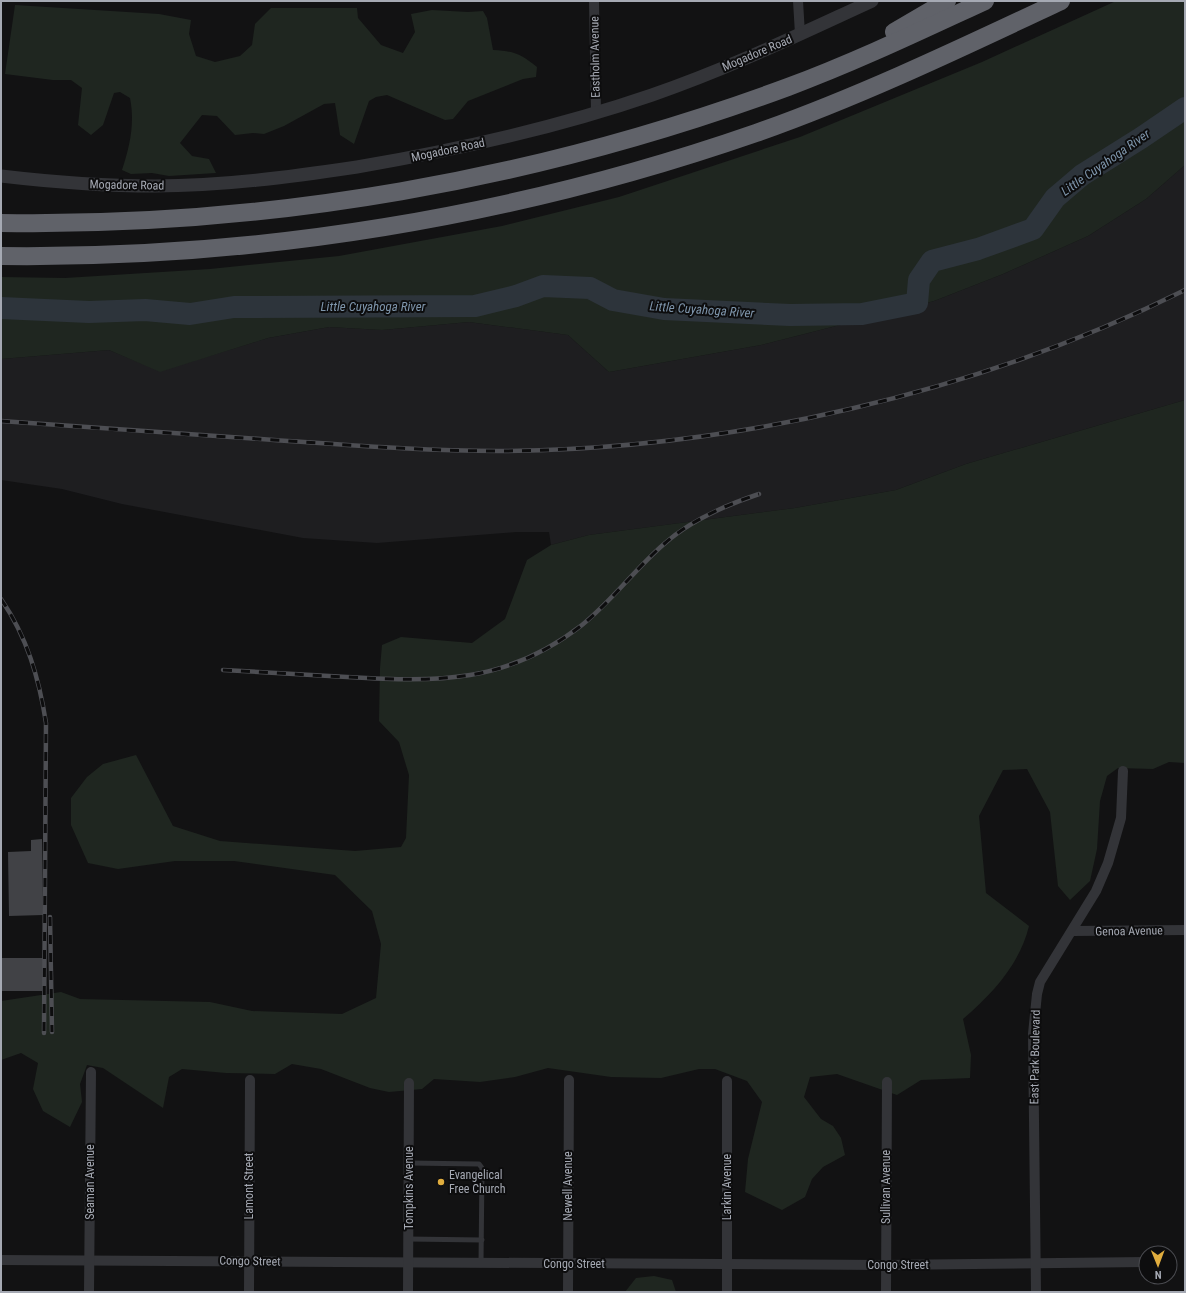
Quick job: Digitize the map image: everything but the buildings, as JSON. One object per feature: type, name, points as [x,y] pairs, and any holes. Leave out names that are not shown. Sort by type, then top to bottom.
[{"type":"highway","points":[[848,63],[902,27],[947,1]]},
{"type":"highway","points":[[1,223],[151,221],[254,213],[384,195],[543,163],[667,128],[789,87],[848,63],[985,1]]},
{"type":"highway","points":[[1,256],[100,255],[207,249],[333,236],[438,218],[572,189],[646,168],[758,132],[867,90],[1061,1]]},
{"type":"street","name":"Eastholm Avenue","points":[[594,1],[596,113]]},
{"type":"street","points":[[798,1],[800,34]]},
{"type":"street","name":"Mogadore Road","points":[[1,176],[70,183],[128,186],[204,185],[254,181],[320,172],[442,152],[539,129],[596,113],[686,82],[800,34],[872,1]]},
{"type":"street","name":"East Park Boulevard","points":[[1036,1292],[1033,1034],[1036,994],[1048,968],[1073,931],[1096,891],[1115,844],[1121,818],[1123,771]]},
{"type":"street","name":"Genoa Avenue","points":[[1073,931],[1185,930]]},
{"type":"street","name":"Seaman Avenue","points":[[89,1292],[91,1072]]},
{"type":"street","name":"Lamont Street","points":[[249,1292],[250,1080]]},
{"type":"street","name":"Newell Avenue","points":[[568,1292],[569,1080]]},
{"type":"street","name":"Larkin Avenue","points":[[727,1082],[727,1292]]},
{"type":"street","name":"Sullivan Avenue","points":[[886,1292],[887,1082]]},
{"type":"street","name":"Tompkins Avenue","points":[[408,1083],[408,1292]]},
{"type":"street","name":"Congo Street","points":[[1,1260],[886,1265],[1138,1262]]},
{"type":"lane","points":[[408,1163],[479,1164],[482,1168],[481,1263]]},
{"type":"lane","points":[[408,1239],[482,1240]]},
{"type":"shaded area","points":[[1116,1],[1185,1],[1185,165],[1146,199],[1088,236],[1003,274],[934,301],[761,345],[609,372],[568,335],[469,322],[382,330],[329,327],[268,338],[160,372],[109,350],[1,359],[1,277],[65,278],[210,269],[339,256],[502,226],[619,197],[800,137],[982,62]]},
{"type":"shaded area","points":[[15,5],[159,14],[191,20],[189,34],[196,56],[215,62],[240,56],[252,45],[255,24],[271,8],[357,8],[358,18],[381,45],[403,53],[415,32],[411,14],[432,10],[468,12],[483,11],[487,18],[493,50],[512,52],[526,59],[537,67],[536,77],[523,79],[468,101],[453,119],[445,120],[387,95],[376,97],[369,101],[354,144],[340,135],[335,103],[324,104],[284,126],[264,134],[253,133],[235,135],[217,116],[202,115],[180,143],[192,156],[209,159],[216,173],[169,176],[152,173],[131,174],[122,170],[132,125],[130,98],[120,92],[114,93],[103,125],[91,135],[78,125],[82,88],[71,80],[53,80],[5,74]]},
{"type":"shaded area","points":[[1185,165],[1185,400],[966,464],[896,490],[795,508],[589,535],[551,545],[549,532],[516,532],[377,543],[303,538],[122,504],[62,489],[1,480],[1,359],[109,350],[160,371],[268,338],[329,327],[382,330],[469,322],[568,335],[609,372],[761,345],[934,301],[1003,274],[1088,236],[1146,199]]},
{"type":"shaded area","points":[[1185,400],[1185,763],[1169,762],[1153,769],[1118,768],[1107,776],[1100,801],[1097,849],[1090,881],[1070,900],[1058,886],[1050,812],[1027,769],[1003,770],[979,816],[986,893],[1029,926],[1025,940],[1012,966],[994,989],[963,1019],[971,1055],[970,1078],[921,1080],[897,1095],[837,1074],[810,1077],[804,1097],[821,1119],[833,1126],[841,1138],[845,1155],[823,1167],[812,1179],[805,1197],[782,1210],[745,1192],[748,1159],[762,1102],[747,1081],[715,1069],[699,1069],[661,1078],[611,1077],[548,1068],[515,1077],[480,1082],[434,1079],[422,1089],[389,1092],[370,1088],[321,1069],[292,1064],[275,1074],[226,1073],[182,1069],[169,1077],[163,1108],[103,1068],[87,1065],[80,1084],[82,1102],[70,1127],[43,1111],[33,1089],[38,1063],[21,1053],[1,1060],[1,1001],[61,992],[80,999],[210,1002],[252,1011],[342,1014],[376,998],[381,944],[372,911],[335,875],[234,861],[175,861],[118,869],[88,863],[71,825],[71,798],[87,777],[103,764],[136,755],[173,826],[220,841],[355,851],[401,847],[406,838],[409,775],[399,742],[379,721],[382,645],[401,637],[472,643],[505,619],[527,560],[551,545],[589,535],[795,508],[896,490],[966,464]]},
{"type":"shaded area","points":[[654,1276],[672,1280],[676,1292],[625,1292],[636,1278]]},
{"type":"waterway","name":"Little Cuyahoga River","points":[[1,308],[89,312],[145,310],[190,314],[234,307],[475,306],[516,296],[543,286],[590,288],[613,300],[664,309],[790,315],[862,314],[917,303],[919,280],[932,261],[978,249],[1033,229],[1055,198],[1082,175],[1185,108]]},
{"type":"railway","points":[[1,421],[358,446],[442,450],[498,451],[586,448],[674,440],[763,427],[851,409],[938,386],[1023,358],[1106,326],[1185,290]]},
{"type":"railway","points":[[223,670],[380,679],[411,679],[470,675],[498,669],[526,659],[554,644],[582,625],[593,616],[643,564],[674,535],[709,514],[759,494]]},
{"type":"railway","points":[[1,599],[18,628],[31,658],[40,690],[46,723],[44,1033]]},
{"type":"railway","points":[[50,917],[52,1032]]},
{"type":"place","name":"Evangelical Free Church","points":[[441,1182]]}]
